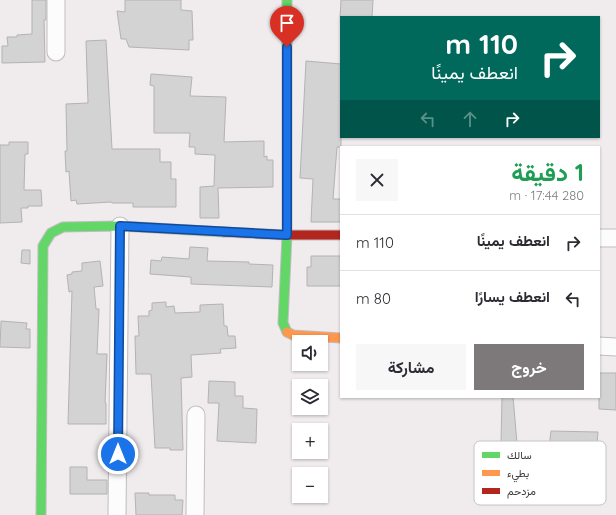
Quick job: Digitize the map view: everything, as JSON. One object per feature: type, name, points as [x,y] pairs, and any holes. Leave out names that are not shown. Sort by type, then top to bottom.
[{"type":"street","points":[[56,0],[56,52]]},
{"type":"street","points":[[287,0],[287,235],[283,323],[287,332],[293,335],[304,337],[340,338]]},
{"type":"street","points":[[118,515],[120,226]]},
{"type":"street","points":[[41,515],[43,246],[50,233],[63,227],[120,226],[287,235],[340,235]]},
{"type":"street","points":[[600,238],[616,238]]},
{"type":"street","points":[[600,346],[616,347]]},
{"type":"street","points":[[195,515],[196,415]]},
{"type":"building","points":[[32,0],[46,0],[46,20],[44,20],[45,62],[2,63],[2,46],[8,46],[7,37],[32,34]]},
{"type":"building","points":[[125,0],[181,0],[181,10],[192,11],[193,40],[189,40],[189,50],[129,47],[126,39],[121,39],[117,11],[125,12]]},
{"type":"building","points":[[341,0],[373,0],[372,16],[340,16]]},
{"type":"building","points":[[106,40],[112,149],[160,149],[160,162],[171,162],[171,179],[176,179],[176,207],[133,207],[133,203],[111,202],[77,204],[76,200],[71,201],[69,171],[66,172],[66,104],[88,103],[86,41]]},
{"type":"building","points":[[306,61],[340,64],[341,146],[337,147],[333,199],[340,199],[340,222],[311,222],[313,179],[300,178]]},
{"type":"building","points":[[151,74],[192,77],[190,96],[226,97],[224,142],[264,141],[264,157],[267,156],[267,160],[273,160],[273,187],[218,188],[219,218],[200,218],[200,187],[214,186],[215,155],[195,154],[195,147],[189,147],[190,133],[154,133],[154,86],[150,85]]},
{"type":"building","points":[[9,142],[28,142],[28,154],[25,154],[24,190],[41,190],[42,206],[28,206],[28,208],[21,208],[22,222],[0,223],[0,145],[9,145]]},
{"type":"building","points":[[190,247],[208,248],[207,261],[249,262],[249,264],[273,265],[272,287],[191,284],[191,277],[150,274],[151,260],[161,261],[162,257],[189,259]]},
{"type":"building","points":[[22,250],[30,250],[30,264],[21,263]]},
{"type":"building","points":[[311,256],[340,256],[340,286],[307,286],[307,267],[311,267]]},
{"type":"building","points":[[100,261],[103,286],[94,287],[96,309],[99,309],[97,354],[107,354],[105,403],[106,424],[68,424],[72,291],[69,292],[67,275],[72,274],[72,272],[82,271],[82,263]]},
{"type":"building","points":[[166,302],[166,307],[174,306],[175,313],[200,312],[200,305],[223,304],[224,326],[227,326],[228,336],[235,336],[236,348],[220,349],[221,353],[191,355],[192,377],[181,378],[183,450],[155,448],[151,374],[136,374],[135,336],[139,336],[138,316],[149,316],[149,311],[152,310],[152,303]]},
{"type":"building","points":[[1,321],[27,323],[26,329],[30,329],[30,348],[0,347]]},
{"type":"building","points":[[600,373],[616,373],[616,410],[599,409]]},
{"type":"building","points":[[209,381],[235,382],[235,396],[243,396],[243,408],[257,409],[256,443],[217,441],[219,403],[208,403]]},
{"type":"building","points":[[502,398],[513,398],[517,441],[501,441]]},
{"type":"building","points":[[551,431],[598,432],[597,441],[550,441]]},
{"type":"building","points":[[70,467],[87,467],[87,480],[107,480],[107,494],[70,494]]},
{"type":"building","points":[[135,493],[149,493],[149,495],[175,495],[175,500],[183,500],[182,515],[136,515]]},
{"type":"traffic: fast","points":[[287,0],[287,235],[283,323],[287,332]]},
{"type":"traffic: fast","points":[[41,515],[43,246],[51,233],[63,227],[120,226],[224,232]]},
{"type":"traffic: slow","points":[[287,332],[293,335],[340,338]]},
{"type":"traffic: jam","points":[[224,232],[287,235],[340,235]]},
{"type":"route","points":[[118,454],[120,226],[287,235],[287,47]]}]
